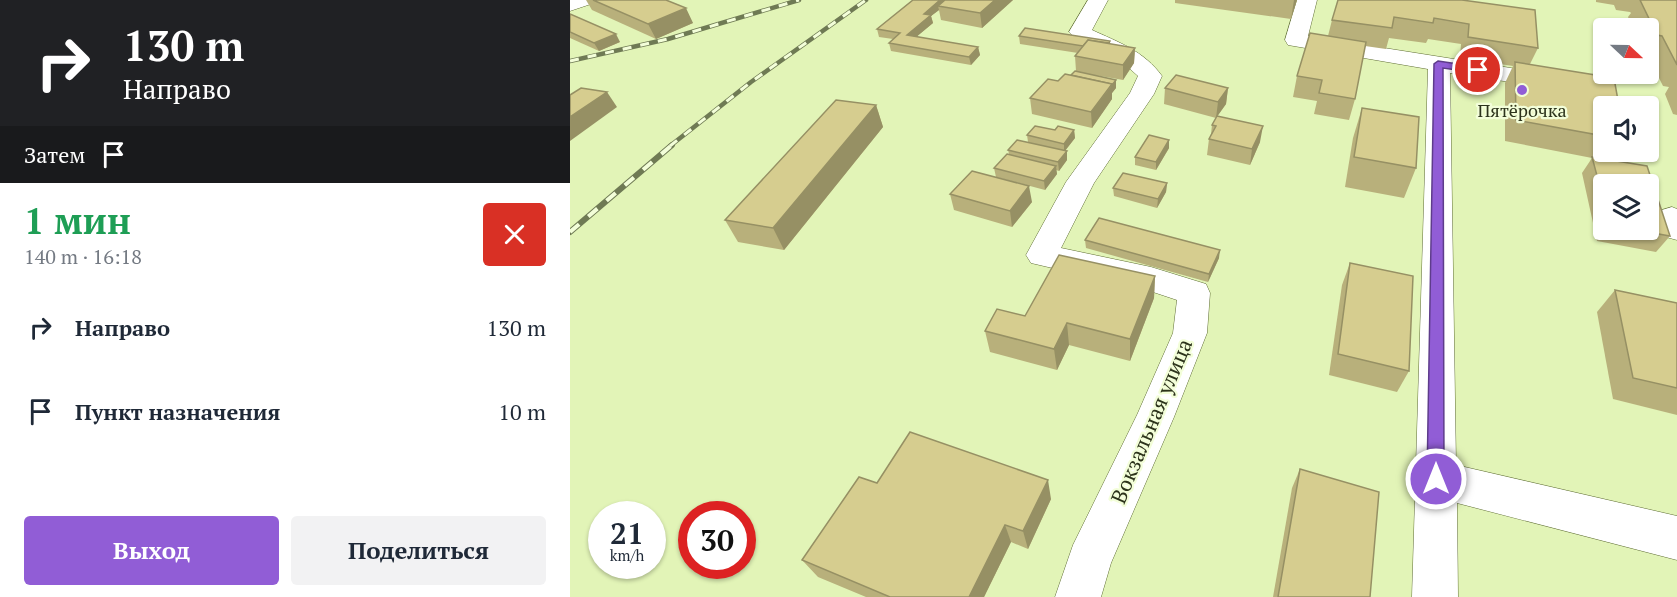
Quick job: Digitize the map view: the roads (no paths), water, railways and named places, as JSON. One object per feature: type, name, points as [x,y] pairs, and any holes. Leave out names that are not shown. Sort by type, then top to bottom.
[{"type":"street","points":[[570,5],[584,0]]},
{"type":"street","name":"Вокзальная улица","points":[[1078,597],[1089,561],[1155,417],[1190,333],[1194,293],[1151,279],[1042,255],[1080,182],[1142,94],[1150,76],[1145,69],[1125,54],[1080,32],[1098,0]]},
{"type":"street","points":[[1307,0],[1296,40],[1517,76]]},
{"type":"street","points":[[1435,597],[1438,64]]},
{"type":"street","points":[[1436,479],[1677,538]]},
{"type":"railway","points":[[570,61],[668,39],[799,0]]},
{"type":"railway","points":[[670,146],[751,82],[866,0]]},
{"type":"railway","points":[[570,232],[672,145]]},
{"type":"place","name":"Пятёрочка","points":[[1522,90]]}]
